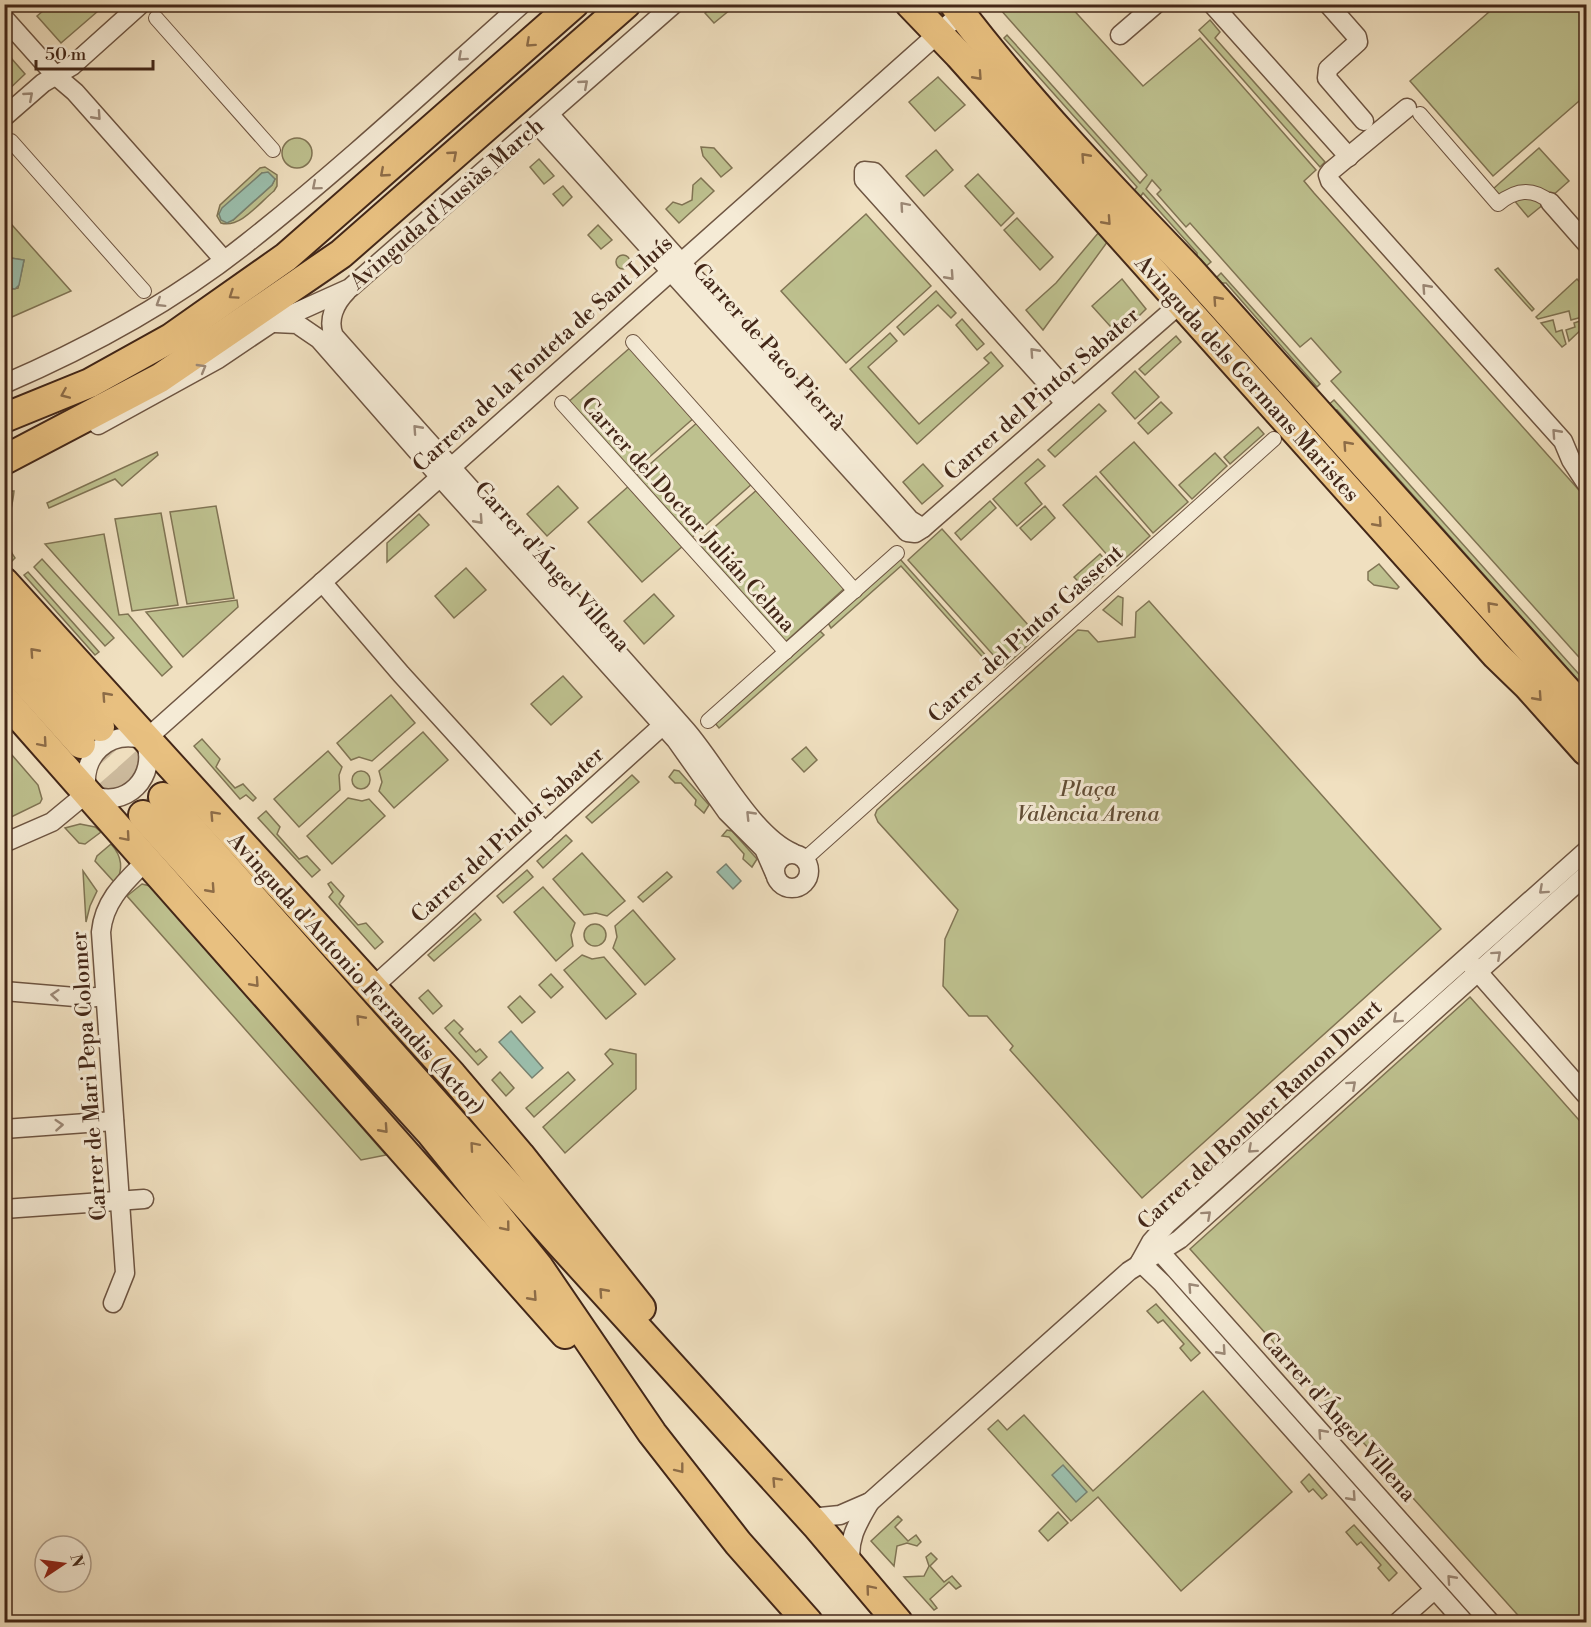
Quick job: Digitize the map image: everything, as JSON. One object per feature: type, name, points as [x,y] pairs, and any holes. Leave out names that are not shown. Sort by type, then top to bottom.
[{"type":"main road","points":[[4,418],[90,383],[171,338],[286,257],[574,4]]},
{"type":"main road","name":"Avinguda d'Ausiàs March","points":[[4,460],[160,378],[341,254],[626,4]]},
{"type":"main road","name":"Avinguda dels Germans Maristes","points":[[909,4],[938,33],[1496,655],[1587,750]]},
{"type":"main road","name":"Avinguda dels Germans Maristes","points":[[962,8],[987,48],[1158,238],[1190,269],[1587,712]]},
{"type":"main road","points":[[1176,298],[1167,284],[1168,270],[1175,266],[1190,269]]},
{"type":"main road","name":"Avinguda d'Antonio Ferrandis (Actor)","points":[[4,582],[145,740],[373,987],[520,1155],[657,1330],[685,1382]]},
{"type":"main road","points":[[4,619],[91,735],[4,658]]},
{"type":"main road","points":[[1496,655],[1506,661],[1520,659],[1524,652],[1520,639]]},
{"type":"main road","name":"Avinguda d'Antonio Ferrandis (Actor)","points":[[4,699],[644,1423],[738,1543],[808,1623]]},
{"type":"main road","name":"Avinguda d'Antonio Ferrandis (Actor)","points":[[644,1423],[538,1266],[430,1132],[153,806],[810,1518],[898,1623]]},
{"type":"street","points":[[4,117],[55,75],[72,66],[141,4]]},
{"type":"street","name":"Avinguda d'Ausiàs March","points":[[35,444],[68,440],[123,414],[218,359],[270,324],[350,288],[674,4]]},
{"type":"street","points":[[1120,36],[1156,4]]},
{"type":"street","points":[[1212,4],[1349,158]]},
{"type":"street","points":[[1328,4],[1357,37],[1358,42],[1328,69],[1327,78],[1364,122]]},
{"type":"street","points":[[4,384],[117,330],[224,260],[349,158],[519,5]]},
{"type":"street","name":"Carrera de la Fonteta de Sant Lluís","points":[[145,740],[938,33],[962,8]]},
{"type":"street","points":[[4,18],[55,75],[75,92],[224,260]]},
{"type":"street","points":[[156,18],[273,150]]},
{"type":"street","points":[[1587,243],[1550,201],[1541,195],[1529,191],[1511,194],[1498,204],[1414,111],[1328,175],[1330,181],[1563,441],[1571,460],[1587,483]]},
{"type":"street","name":"Carrer de Paco Pierrà","points":[[544,120],[675,267],[900,527],[912,533],[928,524]]},
{"type":"street","points":[[11,141],[144,291]]},
{"type":"street","points":[[864,171],[874,172],[1069,399],[864,180],[864,171]]},
{"type":"street","name":"Carrer d'Ángel Villena","points":[[350,288],[333,311],[331,329],[334,336],[445,472]]},
{"type":"street","name":"Carrer del Pintor Sabater","points":[[928,524],[1069,399],[1176,298]]},
{"type":"street","name":"Carrer d'Ángel Villena","points":[[270,324],[297,324],[313,333],[445,472],[668,720],[727,812],[764,849],[775,874]]},
{"type":"street","points":[[633,342],[855,591]]},
{"type":"street","name":"Carrer del Doctor Julián Celma","points":[[562,403],[786,652]]},
{"type":"street","name":"Carrer del Pintor Gassent","points":[[799,856],[1274,439]]},
{"type":"street","points":[[708,721],[897,553]]},
{"type":"street","points":[[322,582],[401,674],[545,831]]},
{"type":"street","name":"Carrer del Pintor Sabater","points":[[373,987],[668,720]]},
{"type":"street","name":"Carrer d'Ángel Villena","points":[[668,720],[695,741],[740,804],[783,848],[799,856]]},
{"type":"street","points":[[124,736],[145,740],[149,758],[145,777],[140,785],[115,799],[96,797],[87,793],[86,771],[95,751],[103,744],[124,736]]},
{"type":"street","points":[[4,843],[52,822],[87,793]]},
{"type":"street","name":"Carrer del Bomber Ramon Duart","points":[[1156,1247],[1167,1224],[1587,851]]},
{"type":"street","points":[[799,856],[809,864],[810,873],[806,882],[798,888],[788,888],[780,883],[775,874],[779,859],[799,856]]},
{"type":"street","name":"Carrer de Mari Pepa Colomer","points":[[113,1303],[124,1273],[105,996],[102,918],[115,892],[146,861]]},
{"type":"street","name":"Carrer del Bomber Ramon Duart","points":[[870,1502],[1156,1247],[1478,972],[1587,875]]},
{"type":"street","points":[[1466,958],[1587,1095]]},
{"type":"street","points":[[4,991],[87,998],[105,996]]},
{"type":"street","points":[[4,1129],[114,1121]]},
{"type":"street","points":[[4,1209],[144,1199]]},
{"type":"street","name":"Carrer d'Ángel Villena","points":[[1156,1247],[1490,1623]]},
{"type":"street","name":"Carrer d'Ángel Villena","points":[[1140,1262],[1162,1283],[1464,1623]]},
{"type":"street","points":[[810,1518],[840,1515],[870,1502]]},
{"type":"street","points":[[851,1566],[849,1553],[853,1530],[870,1502]]},
{"type":"street","points":[[1398,1623],[1434,1590]]},
{"type":"green space","points":[[1002,4],[1069,5],[1143,86],[1200,38],[1316,170],[1304,181],[1314,193],[1586,498],[1586,665],[1331,381],[1341,372],[1311,338],[1300,347],[1190,223],[1186,227],[1157,194],[1161,190],[1152,180],[1146,189],[1211,262],[1204,268],[1197,261],[1197,253],[1143,193],[1043,330],[1026,310],[1056,283],[1137,187],[1004,38],[1007,35],[1140,183],[1147,175],[999,8]]},
{"type":"green space","points":[[50,5],[105,5],[61,43],[37,16]]},
{"type":"green space","points":[[714,5],[736,5],[714,23],[705,13]]},
{"type":"green space","points":[[1497,5],[1586,5],[1586,95],[1493,176],[1410,81]]},
{"type":"green space","points":[[1210,20],[1220,32],[1215,38],[1325,162],[1320,167],[1199,30]]},
{"type":"green space","points":[[5,51],[25,74],[4,93]]},
{"type":"green space","points":[[938,77],[965,105],[935,131],[909,102]]},
{"type":"green space","points":[[297,138],[308,142],[312,153],[308,164],[297,168],[286,164],[282,153],[286,142]]},
{"type":"green space","points":[[701,147],[714,148],[732,168],[721,177],[703,156]]},
{"type":"green space","points":[[1539,148],[1569,181],[1552,196],[1538,188],[1526,186],[1499,196],[1493,189]]},
{"type":"green space","points":[[936,150],[953,170],[924,196],[906,176]]},
{"type":"green space","points":[[539,159],[554,176],[544,184],[530,167]]},
{"type":"green space","points":[[265,167],[277,175],[277,186],[274,191],[242,218],[228,224],[221,223],[217,216],[220,205],[260,168]],"holes":[[[262,173],[275,179],[272,185],[233,220],[219,214]]]},
{"type":"green space","points":[[978,174],[1014,213],[1001,226],[965,186]]},
{"type":"green space","points":[[701,178],[714,191],[679,223],[666,209],[673,202],[682,205],[692,200],[693,185]]},
{"type":"green space","points":[[563,186],[572,197],[563,206],[553,194]]},
{"type":"green space","points":[[1526,196],[1544,204],[1528,217],[1513,199]]},
{"type":"green space","points":[[866,214],[931,286],[846,363],[781,291]]},
{"type":"green space","points":[[4,216],[71,291],[5,320],[5,280],[12,289],[18,288],[24,260],[5,257]]},
{"type":"green space","points":[[1017,218],[1053,257],[1040,270],[1004,230]]},
{"type":"green space","points":[[598,225],[612,240],[601,249],[588,235]]},
{"type":"green space","points":[[620,255],[626,255],[630,262],[626,269],[620,269],[616,265],[616,259]]},
{"type":"green space","points":[[1498,268],[1534,309],[1532,311],[1495,270]]},
{"type":"green space","points":[[1221,273],[1320,384],[1317,387],[1226,283],[1217,283],[1214,280]]},
{"type":"green space","points":[[1122,279],[1146,309],[1119,336],[1092,306]]},
{"type":"green space","points":[[1577,279],[1586,289],[1581,294],[1586,297],[1586,316],[1571,320],[1569,311],[1538,319],[1536,317]]},
{"type":"green space","points":[[936,291],[956,313],[951,318],[938,305],[904,335],[897,327]]},
{"type":"green space","points":[[962,319],[984,344],[977,350],[956,325]]},
{"type":"green space","points":[[1586,319],[1586,325],[1569,341],[1566,330],[1575,327],[1574,323]]},
{"type":"green space","points":[[1553,320],[1556,332],[1562,330],[1566,344],[1562,347],[1541,323]]},
{"type":"green space","points":[[890,333],[897,341],[868,367],[919,424],[989,363],[984,358],[991,352],[1003,366],[917,444],[850,369]]},
{"type":"green space","points":[[1176,336],[1181,342],[1145,375],[1139,369]]},
{"type":"green space","points":[[632,346],[695,417],[629,475],[566,404]]},
{"type":"green space","points":[[1135,371],[1159,397],[1135,419],[1112,393]]},
{"type":"green space","points":[[1334,400],[1586,682],[1586,689],[1337,410],[1327,406]]},
{"type":"green space","points":[[1161,402],[1172,413],[1148,434],[1138,423]]},
{"type":"green space","points":[[1099,404],[1106,411],[1055,457],[1048,450]]},
{"type":"green space","points":[[699,421],[753,483],[688,541],[633,479]]},
{"type":"green space","points":[[1258,427],[1264,434],[1230,464],[1224,457]]},
{"type":"green space","points":[[1134,442],[1188,502],[1153,533],[1100,472]]},
{"type":"green space","points":[[157,452],[158,455],[122,486],[115,479],[49,508],[47,503]]},
{"type":"green space","points":[[1215,453],[1227,466],[1192,499],[1179,485]]},
{"type":"green space","points":[[1038,459],[1045,466],[1025,483],[1042,504],[1017,526],[993,499]]},
{"type":"green space","points":[[923,464],[943,486],[922,504],[903,482]]},
{"type":"green space","points":[[1096,476],[1150,536],[1117,566],[1063,505]]},
{"type":"green space","points":[[630,485],[684,545],[642,582],[588,522]]},
{"type":"green space","points":[[558,486],[578,508],[547,536],[527,514]]},
{"type":"green space","points":[[759,488],[847,586],[782,645],[693,546]]},
{"type":"green space","points":[[9,491],[14,491],[8,526],[8,542],[15,558],[11,562],[5,537]]},
{"type":"green space","points":[[990,501],[996,508],[961,540],[955,533]]},
{"type":"green space","points":[[216,506],[234,598],[187,604],[170,512]]},
{"type":"green space","points":[[1045,506],[1055,518],[1031,540],[1020,528]]},
{"type":"green space","points":[[161,513],[178,605],[132,611],[115,519]]},
{"type":"green space","points":[[419,514],[429,525],[387,562],[387,543]]},
{"type":"green space","points":[[942,529],[1038,636],[1004,667],[908,560]]},
{"type":"green space","points":[[104,534],[119,615],[128,614],[172,667],[162,676],[45,544]]},
{"type":"green space","points":[[1100,554],[1112,568],[1087,591],[1074,577]]},
{"type":"green space","points":[[42,559],[114,638],[105,646],[34,567]]},
{"type":"green space","points":[[900,559],[998,669],[996,672],[901,566],[831,628],[828,623]]},
{"type":"green space","points":[[1379,564],[1399,587],[1397,589],[1374,585],[1368,580],[1368,572]]},
{"type":"green space","points":[[466,568],[486,590],[454,618],[435,596]]},
{"type":"green space","points":[[28,572],[99,652],[95,655],[24,575]]},
{"type":"green space","points":[[654,594],[674,616],[644,644],[624,621]]},
{"type":"green space","points":[[1118,596],[1123,598],[1122,625],[1103,610]]},
{"type":"green space","points":[[237,600],[238,607],[183,657],[146,612]]},
{"type":"green space","name":"Plaça València Arena","points":[[1149,601],[1441,929],[1142,1198],[1010,1050],[1013,1046],[987,1016],[969,1016],[943,986],[945,939],[958,910],[878,822],[875,815],[877,810],[1078,630],[1088,631],[1098,642],[1135,637],[1136,612]]},
{"type":"green space","points":[[819,630],[824,635],[719,728],[715,723]]},
{"type":"green space","points":[[563,676],[582,697],[551,725],[531,704]]},
{"type":"green space","points":[[391,695],[415,723],[372,761],[359,757],[351,760],[337,743]]},
{"type":"green space","points":[[423,732],[448,760],[394,808],[379,791],[382,782],[379,771]]},
{"type":"green space","points":[[202,739],[220,759],[216,767],[235,788],[243,784],[256,798],[253,801],[246,795],[240,799],[194,746]]},
{"type":"green space","points":[[5,747],[38,785],[42,799],[40,803],[5,820]]},
{"type":"green space","points":[[806,747],[817,760],[804,772],[792,759]]},
{"type":"green space","points":[[328,751],[342,767],[339,775],[340,790],[299,827],[274,799]]},
{"type":"green space","points":[[674,770],[679,771],[709,805],[704,813],[695,805],[696,800],[681,783],[675,783],[669,777]]},
{"type":"green space","points":[[357,771],[365,771],[370,776],[368,787],[357,789],[352,784],[352,776]]},
{"type":"green space","points":[[632,775],[639,782],[592,823],[586,817]]},
{"type":"green space","points":[[348,798],[362,801],[369,799],[385,816],[332,864],[307,836]]},
{"type":"green space","points":[[266,811],[280,827],[277,834],[299,859],[307,856],[320,870],[312,877],[258,818]]},
{"type":"green space","points":[[80,824],[95,827],[101,832],[85,844],[79,843],[65,828]]},
{"type":"green space","points":[[727,830],[732,831],[757,859],[752,867],[743,859],[744,854],[729,837],[722,836]]},
{"type":"green space","points":[[566,835],[572,841],[543,868],[537,861]]},
{"type":"green space","points":[[111,844],[118,853],[121,868],[115,883],[95,861],[97,856]]},
{"type":"green space","points":[[582,853],[625,901],[607,916],[596,913],[584,915],[553,879]]},
{"type":"green space","points":[[527,870],[533,877],[503,903],[497,896]]},
{"type":"green space","points":[[83,871],[97,891],[86,922]]},
{"type":"green space","points":[[667,872],[672,877],[643,902],[638,897]]},
{"type":"green space","points":[[331,882],[344,896],[339,904],[358,925],[366,923],[383,942],[375,949],[329,897],[333,892],[328,884]]},
{"type":"green space","points":[[142,884],[150,886],[386,1155],[361,1160],[127,896]]},
{"type":"green space","points":[[543,887],[575,923],[571,935],[573,946],[556,961],[514,912]]},
{"type":"green space","points":[[633,910],[675,959],[645,985],[613,948],[617,937],[615,926]]},
{"type":"green space","points":[[475,913],[481,920],[434,961],[428,955]]},
{"type":"green space","points":[[595,924],[603,927],[606,935],[603,943],[595,946],[587,943],[584,935],[587,927]]},
{"type":"green space","points":[[582,955],[592,959],[604,957],[636,994],[606,1019],[564,970]]},
{"type":"green space","points":[[551,974],[563,987],[551,998],[539,985]]},
{"type":"green space","points":[[428,990],[442,1006],[433,1014],[419,998]]},
{"type":"green space","points":[[520,996],[535,1012],[522,1023],[508,1007]]},
{"type":"green space","points":[[1470,997],[1586,1128],[1586,1622],[1524,1622],[1190,1249]]},
{"type":"green space","points":[[454,1020],[463,1029],[459,1033],[476,1052],[480,1049],[487,1057],[478,1065],[445,1028]]},
{"type":"green space","points":[[610,1049],[636,1054],[636,1089],[565,1153],[543,1127],[613,1064],[605,1054]]},
{"type":"green space","points":[[500,1072],[514,1088],[506,1096],[492,1080]]},
{"type":"green space","points":[[568,1072],[575,1080],[534,1117],[526,1108]]},
{"type":"green space","points":[[1156,1304],[1200,1353],[1191,1361],[1180,1348],[1184,1344],[1163,1320],[1158,1323],[1147,1311]]},
{"type":"green space","points":[[1203,1391],[1292,1492],[1181,1591],[1098,1497],[1071,1521],[988,1429],[998,1420],[1007,1430],[1024,1415],[1093,1491]]},
{"type":"green space","points":[[1309,1474],[1327,1495],[1322,1499],[1313,1489],[1309,1492],[1301,1482]]},
{"type":"green space","points":[[1058,1512],[1068,1523],[1048,1541],[1039,1531]]},
{"type":"green space","points":[[898,1516],[902,1520],[895,1527],[908,1541],[916,1535],[921,1542],[917,1546],[907,1543],[897,1546],[894,1566],[871,1541]]},
{"type":"green space","points":[[1354,1525],[1397,1573],[1389,1581],[1378,1568],[1381,1565],[1361,1542],[1357,1545],[1346,1532]]},
{"type":"green space","points":[[931,1553],[937,1559],[930,1566],[944,1582],[952,1576],[961,1586],[956,1589],[949,1582],[930,1599],[937,1608],[934,1610],[904,1577],[924,1576],[929,1566],[926,1557]]},
{"type":"shaded area","points":[[268,172],[275,179],[272,185],[233,220],[227,223],[221,220],[219,214],[222,208],[262,173]]},
{"type":"shaded area","points":[[4,257],[24,260],[19,285],[15,289],[9,288],[5,280]]},
{"type":"shaded area","points":[[726,864],[741,881],[733,889],[717,872]]},
{"type":"shaded area","points":[[511,1031],[543,1068],[532,1078],[499,1042]]},
{"type":"shaded area","points":[[1063,1465],[1087,1492],[1076,1502],[1052,1475]]},
{"type":"tunnel","points":[[100,727],[163,797]]},
{"type":"tunnel","points":[[81,744],[143,815]]}]
